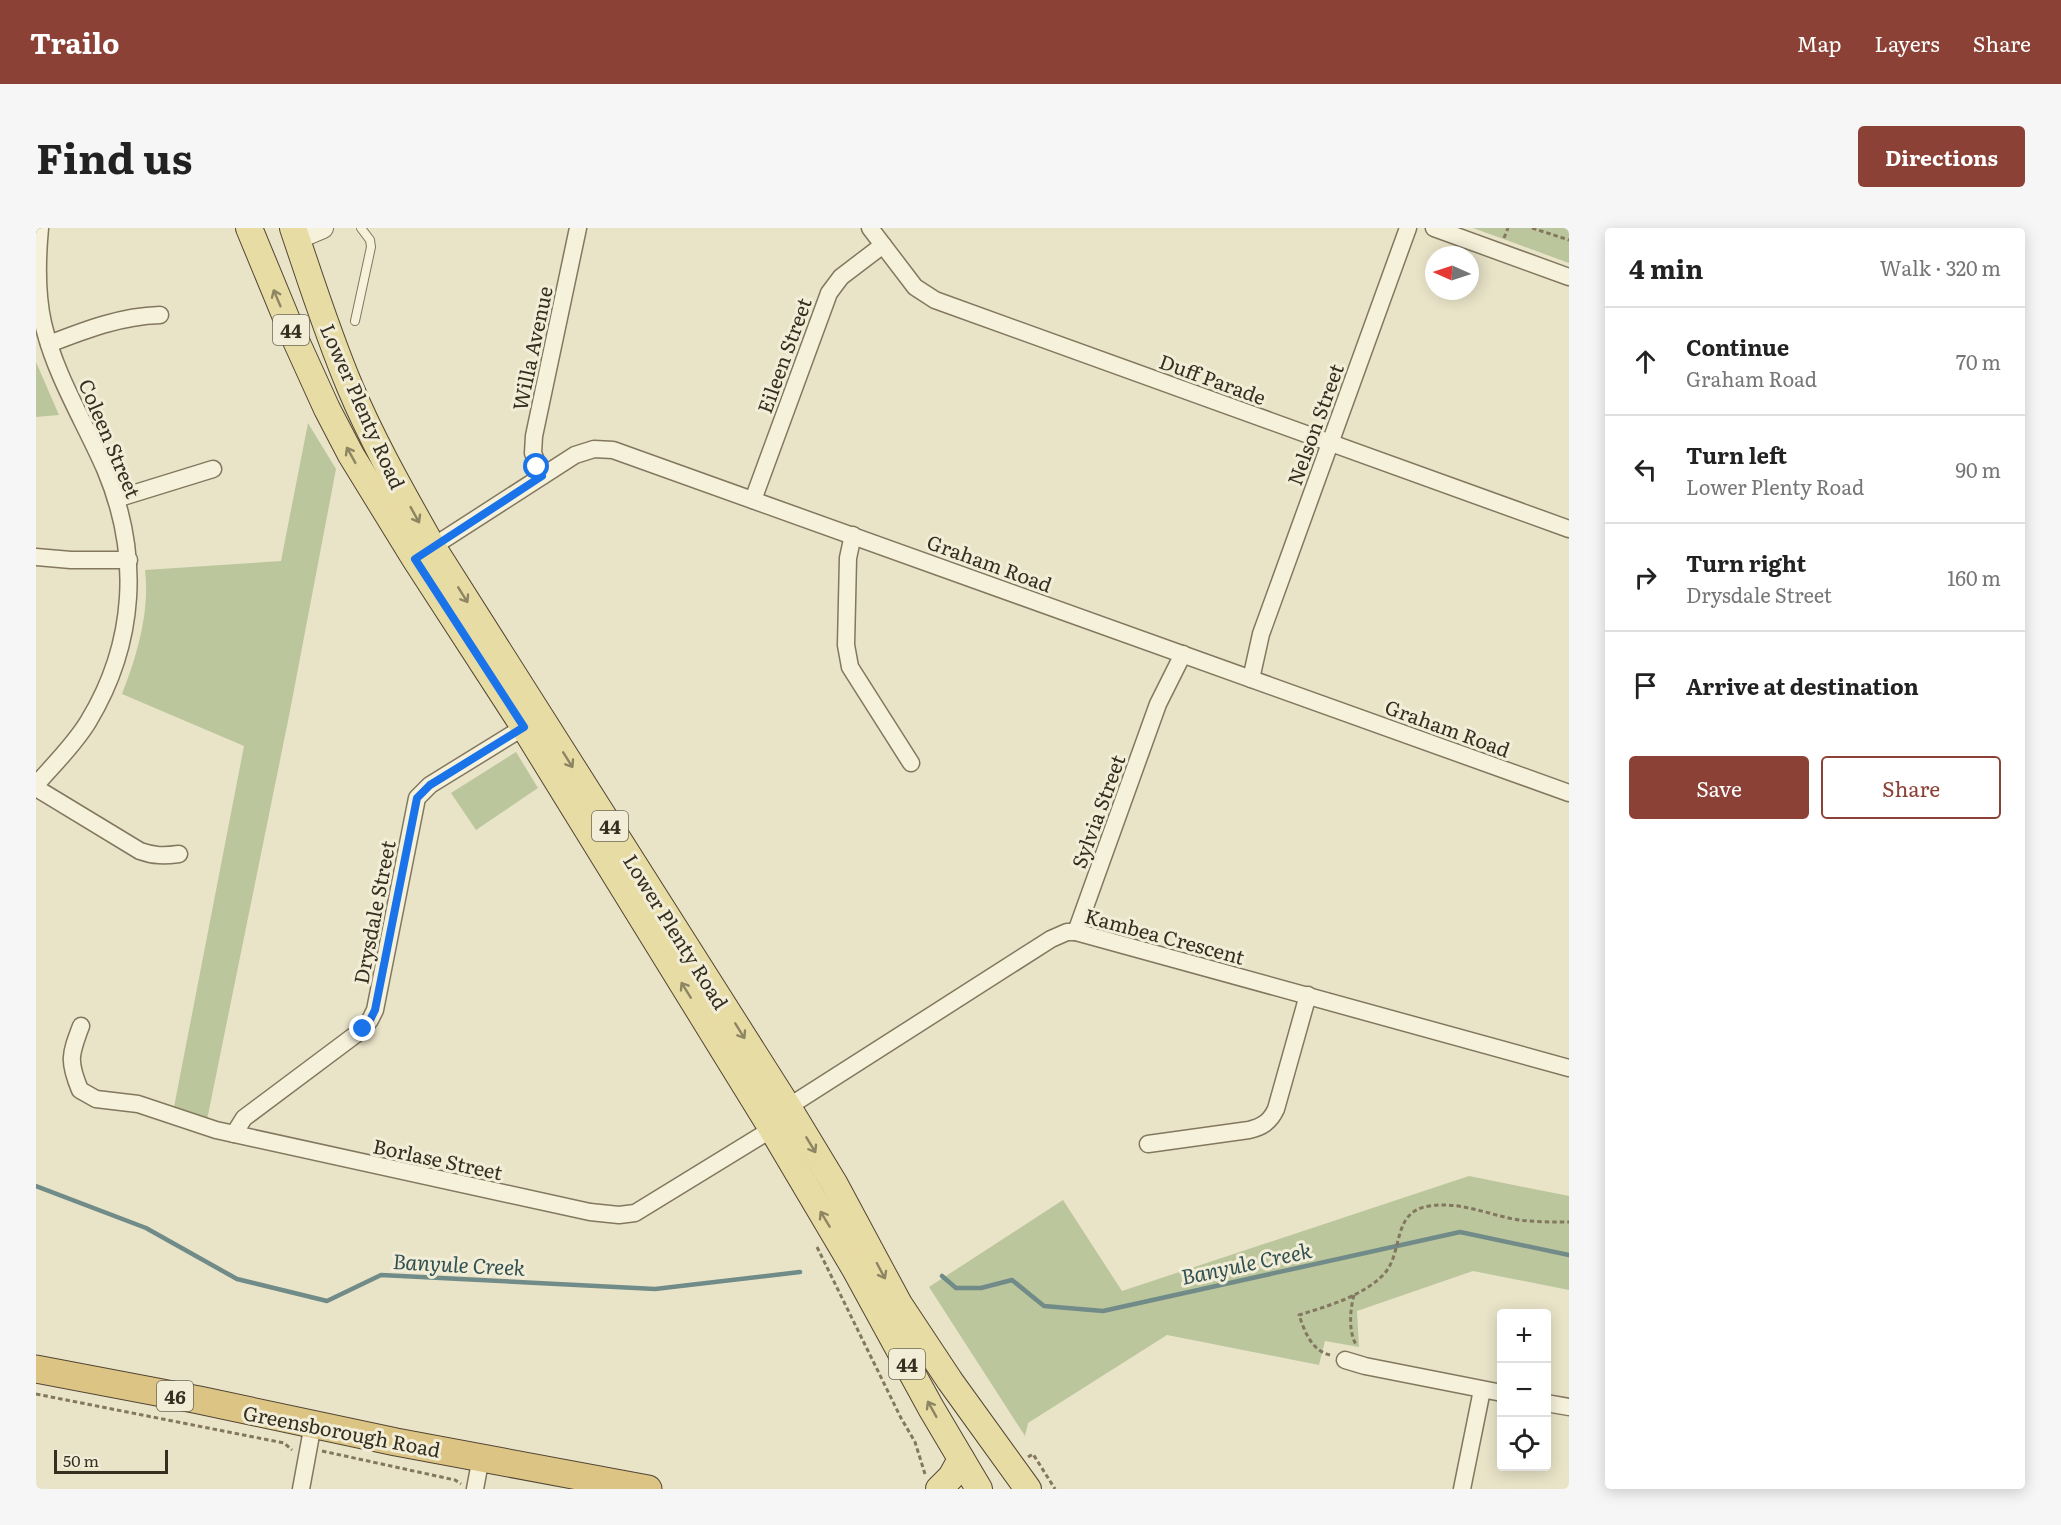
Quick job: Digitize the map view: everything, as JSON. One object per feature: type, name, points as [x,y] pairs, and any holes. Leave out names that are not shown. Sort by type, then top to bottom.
[{"type":"highway","name":"Greensborough Road","points":[[36,1369],[310,1437],[396,1443],[648,1489]]},
{"type":"main road","points":[[253,239],[295,233]]},
{"type":"main road","name":"Lower Plenty Road","points":[[295,233],[350,388],[395,480],[424,552],[524,727],[772,1129],[855,1269],[979,1489]]},
{"type":"main road","name":"Lower Plenty Road","points":[[253,239],[292,332],[351,455],[424,552],[788,1107],[834,1182],[899,1304],[950,1381],[1028,1489]]},
{"type":"main road","points":[[933,1483],[951,1477],[961,1459]]},
{"type":"street","name":"Coleen Street","points":[[36,787],[87,723],[110,680],[128,608],[129,560],[124,526],[116,499],[50,344],[39,294],[40,228]]},
{"type":"street","points":[[295,233],[323,228]]},
{"type":"street","name":"Willa Avenue","points":[[542,476],[532,453],[534,436],[579,228]]},
{"type":"street","name":"Duff Parade","points":[[870,228],[915,287],[927,296],[1569,529]]},
{"type":"street","name":"Nelson Street","points":[[1246,677],[1408,228]]},
{"type":"street","points":[[1434,228],[1569,277]]},
{"type":"street","name":"Eileen Street","points":[[753,500],[829,293],[841,277],[883,245]]},
{"type":"street","points":[[50,344],[122,319],[160,315]]},
{"type":"street","name":"Graham Road","points":[[424,552],[542,476],[584,452],[594,449],[613,450],[1569,793]]},
{"type":"street","points":[[116,499],[213,469]]},
{"type":"street","points":[[853,535],[848,558],[846,645],[850,667],[911,763]]},
{"type":"street","points":[[36,557],[72,560],[129,560]]},
{"type":"street","name":"Sylvia Street","points":[[1076,932],[1176,651]]},
{"type":"street","name":"Drysdale Street","points":[[234,1134],[244,1118],[363,1029],[370,1020],[375,1010],[417,798],[430,785],[524,727]]},
{"type":"street","points":[[36,787],[140,850],[151,855],[179,854]]},
{"type":"street","name":"Kambea Crescent","points":[[788,1107],[1051,939],[1067,932],[1076,932],[1569,1068]]},
{"type":"street","points":[[1148,1144],[1249,1130],[1270,1120],[1276,1109],[1308,995]]},
{"type":"street","name":"Borlase Street","points":[[81,1026],[70,1062],[80,1090],[96,1099],[138,1104],[216,1130],[590,1212],[619,1215],[635,1213],[772,1129]]},
{"type":"street","points":[[1345,1360],[1497,1393]]},
{"type":"street","points":[[1462,1489],[1482,1390]]},
{"type":"street","points":[[1551,1403],[1569,1407]]},
{"type":"street","points":[[301,1489],[310,1437]]},
{"type":"street","points":[[475,1488],[481,1457]]},
{"type":"lane","points":[[355,321],[371,247],[370,240],[361,228]]},
{"type":"path","points":[[1504,241],[1508,228]]},
{"type":"path","points":[[1532,228],[1569,240]]},
{"type":"path","points":[[1345,1360],[1318,1351],[1310,1341],[1299,1314],[1371,1287],[1387,1271],[1400,1231],[1411,1213],[1427,1206],[1448,1204],[1471,1207],[1518,1220],[1569,1222]]},
{"type":"path","points":[[813,1239],[915,1442],[933,1483]]},
{"type":"path","points":[[1354,1294],[1351,1324],[1354,1341],[1359,1349]]},
{"type":"path","points":[[36,1394],[284,1443],[292,1450],[310,1437],[475,1488]]},
{"type":"path","points":[[1033,1454],[1055,1489]]},
{"type":"green space","points":[[1473,228],[1569,228],[1569,263]]},
{"type":"green space","points":[[36,362],[59,415],[36,417]]},
{"type":"green space","points":[[308,423],[336,469],[290,711],[207,1120],[174,1107],[244,746],[122,694],[133,664],[144,618],[145,570],[281,561]]},
{"type":"green space","points":[[516,752],[538,788],[476,830],[451,793]]},
{"type":"green space","points":[[1469,1176],[1569,1196],[1569,1290],[1473,1271],[1357,1311],[1359,1347],[1325,1341],[1319,1365],[1167,1335],[1028,1423],[1025,1436],[929,1287],[1063,1200],[1122,1291]]},
{"type":"waterway","name":"Banyule Creek","points":[[36,1186],[146,1228],[237,1279],[327,1301],[381,1275],[655,1289],[800,1272]]},
{"type":"waterway","name":"Banyule Creek","points":[[942,1276],[956,1288],[981,1288],[1012,1280],[1044,1306],[1103,1311],[1460,1232],[1569,1255]]},
{"type":"route","points":[[363,1029],[375,1010],[417,798],[430,785],[524,727],[415,559],[542,476],[537,467]]}]
